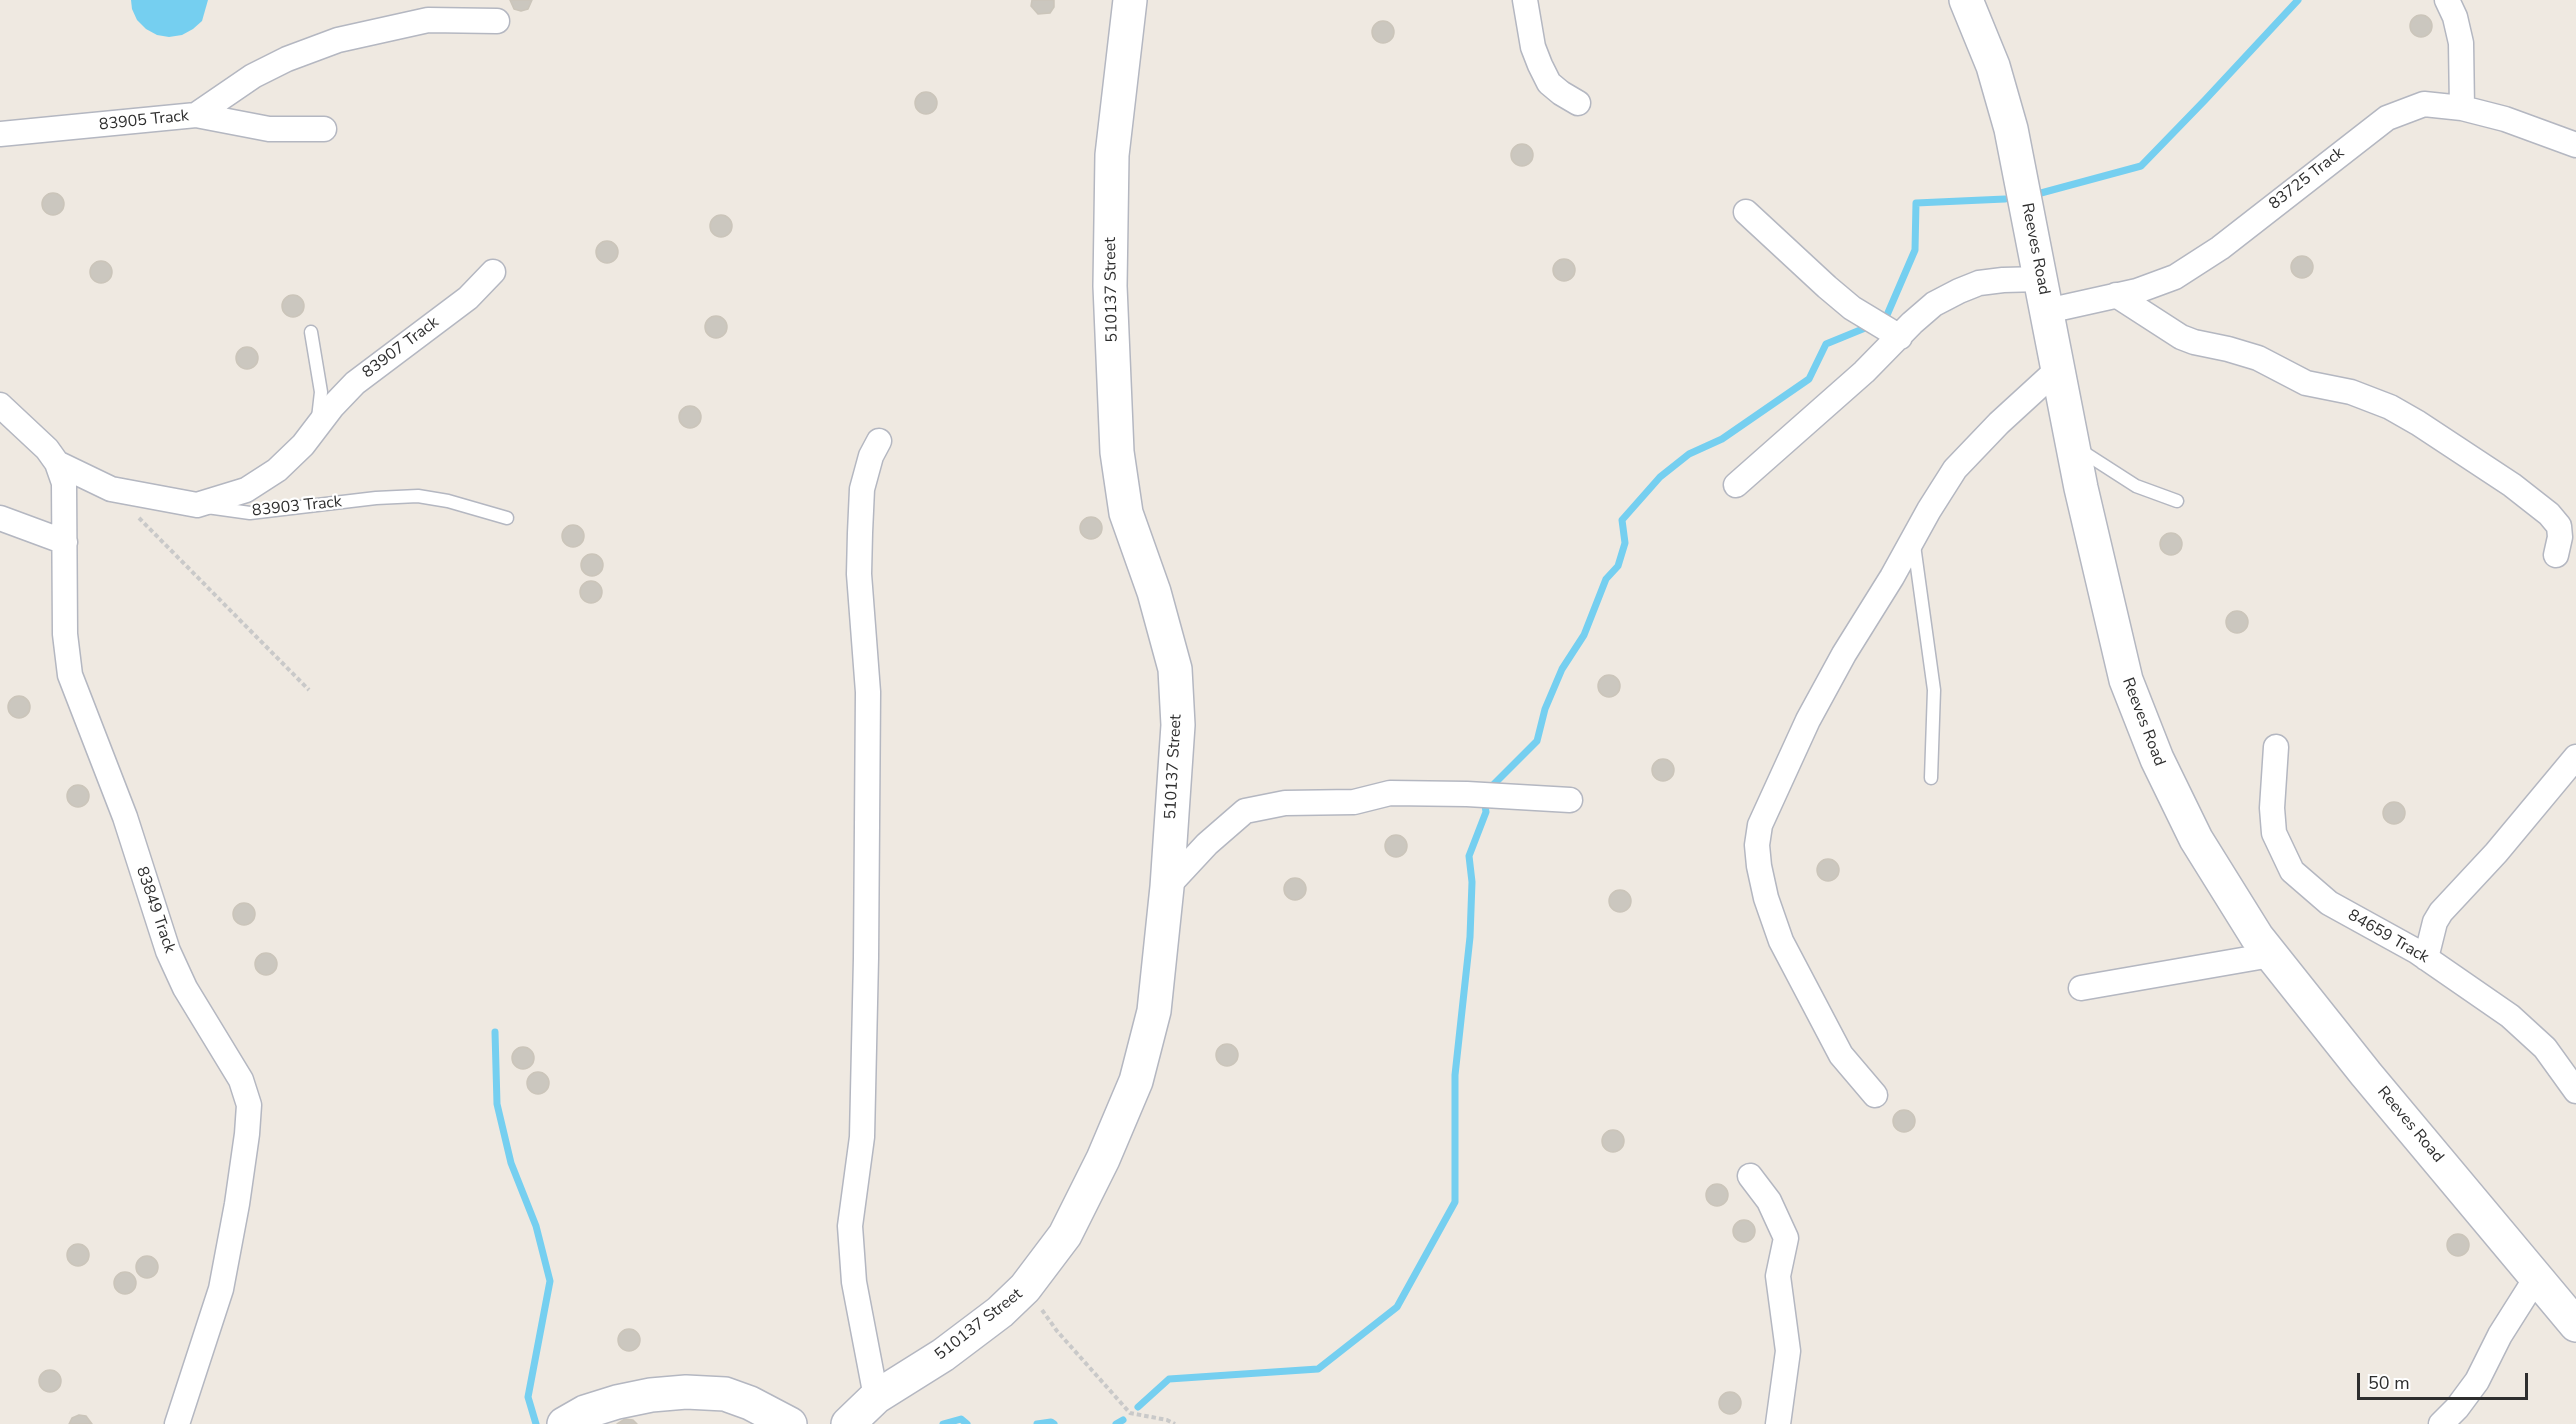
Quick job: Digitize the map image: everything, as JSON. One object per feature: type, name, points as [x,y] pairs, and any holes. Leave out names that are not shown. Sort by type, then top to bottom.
[{"type":"street","name":"510137 Street","points":[[848,1424],[876,1397],[943,1355],[1000,1312],[1025,1288],[1065,1235],[1103,1158],[1136,1081],[1154,1011],[1167,886],[1178,725],[1175,669],[1154,592],[1126,513],[1117,452],[1110,286],[1112,155],[1130,0]]},
{"type":"street","points":[[1525,0],[1533,47],[1540,65],[1550,82],[1561,93],[1578,103]]},
{"type":"street","name":"Reeves Road","points":[[1966,0],[1993,66],[2011,129],[2073,446],[2126,680],[2168,784],[2196,839],[2271,955],[2366,1074],[2576,1325]]},
{"type":"street","points":[[2448,0],[2455,16],[2461,43],[2462,108]]},
{"type":"street","points":[[196,115],[253,76],[287,59],[338,40],[405,23],[428,20],[497,21]]},
{"type":"street","name":"83725 Track","points":[[2047,311],[2137,291],[2175,277],[2220,248],[2387,118],[2424,104],[2462,108],[2505,119],[2576,145]]},
{"type":"street","name":"83905 Track","points":[[0,134],[196,115],[269,129],[324,129]]},
{"type":"street","points":[[1746,212],[1852,308],[1900,337]]},
{"type":"street","name":"83907 Track","points":[[197,505],[239,493],[262,481],[292,456],[355,383],[468,298],[493,272]]},
{"type":"street","points":[[1736,485],[1864,372],[1934,304],[1979,283],[2041,279]]},
{"type":"street","points":[[2116,296],[2194,342],[2258,358],[2306,383],[2351,392],[2390,407],[2418,423],[2512,485],[2549,514],[2559,526],[2560,537],[2556,555]]},
{"type":"street","points":[[1875,1095],[1841,1054],[1781,941],[1766,898],[1757,845],[1760,825],[1773,792],[1808,720],[1844,654],[1955,469],[1998,423],[2058,369]]},
{"type":"street","name":"83849 Track","points":[[0,405],[48,449],[57,463],[64,483],[65,634],[70,675],[125,817],[168,951],[185,988],[241,1080],[249,1105],[237,1204],[221,1289],[177,1424]]},
{"type":"street","points":[[876,1397],[854,1282],[850,1226],[862,1137],[866,958],[868,692],[859,574],[860,533],[862,489],[871,456],[879,441]]},
{"type":"street","name":"83903 Track","points":[[57,463],[111,489],[197,505]]},
{"type":"street","points":[[0,518],[65,542]]},
{"type":"street","name":"84659 Track","points":[[2276,747],[2272,799],[2274,833],[2292,872],[2329,903],[2426,958],[2528,1031],[2545,1048],[2576,1091]]},
{"type":"street","points":[[2426,958],[2435,922],[2441,912],[2496,853],[2576,757]]},
{"type":"street","points":[[1167,886],[1207,844],[1245,811],[1285,803],[1354,802],[1390,793],[1467,794],[1570,800]]},
{"type":"street","points":[[2081,988],[2271,955]]},
{"type":"street","points":[[1749,1176],[1769,1201],[1780,1220],[1786,1238],[1778,1276],[1788,1351],[1778,1424]]},
{"type":"street","points":[[2441,1424],[2457,1408],[2477,1381],[2500,1335],[2536,1278]]},
{"type":"street","points":[[564,1424],[585,1412],[617,1402],[651,1395],[696,1392],[725,1394],[750,1403],[790,1424]]},
{"type":"lane","name":"83907 Track","points":[[311,332],[321,392],[321,407],[314,430]]},
{"type":"lane","points":[[2073,446],[2136,486],[2176,501]]},
{"type":"lane","name":"83903 Track","points":[[197,505],[250,513],[376,498],[418,496],[448,501],[507,518]]},
{"type":"lane","points":[[1913,540],[1934,690],[1931,778]]},
{"type":"path","points":[[111,489],[309,690]]},
{"type":"path","points":[[1025,1288],[1057,1331],[1130,1413],[1167,1420],[1175,1424]]},
{"type":"water","points":[[131,0],[208,0],[202,21],[182,35],[169,37],[157,35],[146,29],[137,20]]},
{"type":"building","points":[[510,0],[532,0],[528,9],[521,11],[514,9]]},
{"type":"building","points":[[1032,0],[1054,0],[1054,7],[1050,13],[1038,14],[1031,6]]},
{"type":"building","points":[[2417,15],[2425,15],[2432,22],[2432,30],[2425,37],[2417,37],[2410,30],[2410,22]]},
{"type":"building","points":[[1383,21],[1391,24],[1394,32],[1391,40],[1383,43],[1375,40],[1372,32],[1375,24]]},
{"type":"building","points":[[922,92],[930,92],[937,99],[937,107],[930,114],[922,114],[915,107],[915,99]]},
{"type":"building","points":[[1518,144],[1526,144],[1533,151],[1533,159],[1526,166],[1518,166],[1511,159],[1511,151]]},
{"type":"building","points":[[53,193],[61,196],[64,204],[61,212],[53,215],[45,212],[42,204],[45,196]]},
{"type":"building","points":[[721,215],[729,218],[732,226],[729,234],[721,237],[713,234],[710,226],[713,218]]},
{"type":"building","points":[[607,241],[615,244],[618,252],[615,260],[607,263],[599,260],[596,252],[599,244]]},
{"type":"building","points":[[2302,256],[2310,259],[2313,267],[2310,275],[2302,278],[2294,275],[2291,267],[2294,259]]},
{"type":"building","points":[[1564,259],[1572,262],[1575,270],[1572,278],[1564,281],[1556,278],[1553,270],[1556,262]]},
{"type":"building","points":[[101,261],[109,264],[112,272],[109,280],[101,283],[93,280],[90,272],[93,264]]},
{"type":"building","points":[[293,295],[301,298],[304,306],[301,314],[293,317],[285,314],[282,306],[285,298]]},
{"type":"building","points":[[716,316],[724,319],[727,327],[724,335],[716,338],[708,335],[705,327],[708,319]]},
{"type":"building","points":[[247,347],[255,350],[258,358],[255,366],[247,369],[239,366],[236,358],[239,350]]},
{"type":"building","points":[[690,406],[698,409],[701,417],[698,425],[690,428],[682,425],[679,417],[682,409]]},
{"type":"building","points":[[1091,517],[1099,520],[1102,528],[1099,536],[1091,539],[1083,536],[1080,528],[1083,520]]},
{"type":"building","points":[[569,525],[577,525],[584,532],[584,540],[577,547],[569,547],[562,540],[562,532]]},
{"type":"building","points":[[2171,533],[2179,536],[2182,544],[2179,552],[2171,555],[2163,552],[2160,544],[2163,536]]},
{"type":"building","points":[[592,554],[600,557],[603,565],[600,573],[592,576],[584,573],[581,565],[584,557]]},
{"type":"building","points":[[591,581],[599,584],[602,592],[599,600],[591,603],[583,600],[580,592],[583,584]]},
{"type":"building","points":[[2233,611],[2241,611],[2248,618],[2248,626],[2241,633],[2233,633],[2226,626],[2226,618]]},
{"type":"building","points":[[1605,675],[1613,675],[1620,682],[1620,690],[1613,697],[1605,697],[1598,690],[1598,682]]},
{"type":"building","points":[[19,696],[27,699],[30,707],[27,715],[19,718],[11,715],[8,707],[11,699]]},
{"type":"building","points":[[1659,759],[1667,759],[1674,766],[1674,774],[1667,781],[1659,781],[1652,774],[1652,766]]},
{"type":"building","points":[[78,785],[86,788],[89,796],[86,804],[78,807],[70,804],[67,796],[70,788]]},
{"type":"building","points":[[2394,802],[2402,805],[2405,813],[2402,821],[2394,824],[2386,821],[2383,813],[2386,805]]},
{"type":"building","points":[[1392,835],[1400,835],[1407,842],[1407,850],[1400,857],[1392,857],[1385,850],[1385,842]]},
{"type":"building","points":[[1824,859],[1832,859],[1839,866],[1839,874],[1832,881],[1824,881],[1817,874],[1817,866]]},
{"type":"building","points":[[1295,878],[1303,881],[1306,889],[1303,897],[1295,900],[1287,897],[1284,889],[1287,881]]},
{"type":"building","points":[[1620,890],[1628,893],[1631,901],[1628,909],[1620,912],[1612,909],[1609,901],[1612,893]]},
{"type":"building","points":[[244,903],[252,906],[255,914],[252,922],[244,925],[236,922],[233,914],[236,906]]},
{"type":"building","points":[[266,953],[274,956],[277,964],[274,972],[266,975],[258,972],[255,964],[258,956]]},
{"type":"building","points":[[1227,1044],[1235,1047],[1238,1055],[1235,1063],[1227,1066],[1219,1063],[1216,1055],[1219,1047]]},
{"type":"building","points":[[523,1047],[531,1050],[534,1058],[531,1066],[523,1069],[515,1066],[512,1058],[515,1050]]},
{"type":"building","points":[[538,1072],[546,1075],[549,1083],[546,1091],[538,1094],[530,1091],[527,1083],[530,1075]]},
{"type":"building","points":[[1904,1110],[1912,1113],[1915,1121],[1912,1129],[1904,1132],[1896,1129],[1893,1121],[1896,1113]]},
{"type":"building","points":[[1613,1130],[1621,1133],[1624,1141],[1621,1149],[1613,1152],[1605,1149],[1602,1141],[1605,1133]]},
{"type":"building","points":[[1717,1184],[1725,1187],[1728,1195],[1725,1203],[1717,1206],[1709,1203],[1706,1195],[1709,1187]]},
{"type":"building","points":[[1744,1220],[1752,1223],[1755,1231],[1752,1239],[1744,1242],[1736,1239],[1733,1231],[1736,1223]]},
{"type":"building","points":[[2458,1234],[2466,1237],[2469,1245],[2466,1253],[2458,1256],[2450,1253],[2447,1245],[2450,1237]]},
{"type":"building","points":[[74,1244],[82,1244],[89,1251],[89,1259],[82,1266],[74,1266],[67,1259],[67,1251]]},
{"type":"building","points":[[147,1256],[155,1259],[158,1267],[155,1275],[147,1278],[139,1275],[136,1267],[139,1259]]},
{"type":"building","points":[[125,1272],[133,1275],[136,1283],[133,1291],[125,1294],[117,1291],[114,1283],[117,1275]]},
{"type":"building","points":[[629,1329],[637,1332],[640,1340],[637,1348],[629,1351],[621,1348],[618,1340],[621,1332]]},
{"type":"building","points":[[46,1370],[54,1370],[61,1377],[61,1385],[54,1392],[46,1392],[39,1385],[39,1377]]},
{"type":"building","points":[[1730,1392],[1738,1395],[1741,1403],[1738,1411],[1730,1414],[1722,1411],[1719,1403],[1722,1395]]},
{"type":"building","points":[[79,1415],[86,1416],[92,1424],[69,1424],[72,1418]]},
{"type":"building","points":[[625,1419],[633,1420],[637,1424],[617,1424]]},
{"type":"waterway","points":[[2041,193],[2141,166],[2298,0]]},
{"type":"waterway","points":[[1879,320],[1887,315],[1915,250],[1916,203],[2005,199]]},
{"type":"waterway","points":[[1488,790],[1537,741],[1545,709],[1562,669],[1584,635],[1606,579],[1618,566],[1625,543],[1622,520],[1660,477],[1689,454],[1722,439],[1809,379],[1826,344],[1870,326]]},
{"type":"waterway","points":[[1138,1407],[1169,1379],[1318,1369],[1397,1307],[1455,1202],[1455,1075],[1470,937],[1472,882],[1469,856],[1486,812],[1484,799]]},
{"type":"waterway","points":[[495,1032],[497,1104],[511,1163],[536,1226],[550,1281],[528,1397],[536,1424]]},
{"type":"waterway","points":[[943,1424],[961,1419],[967,1424]]},
{"type":"waterway","points":[[1116,1424],[1123,1420]]},
{"type":"waterway","points":[[1037,1424],[1051,1422],[1054,1424]]}]
